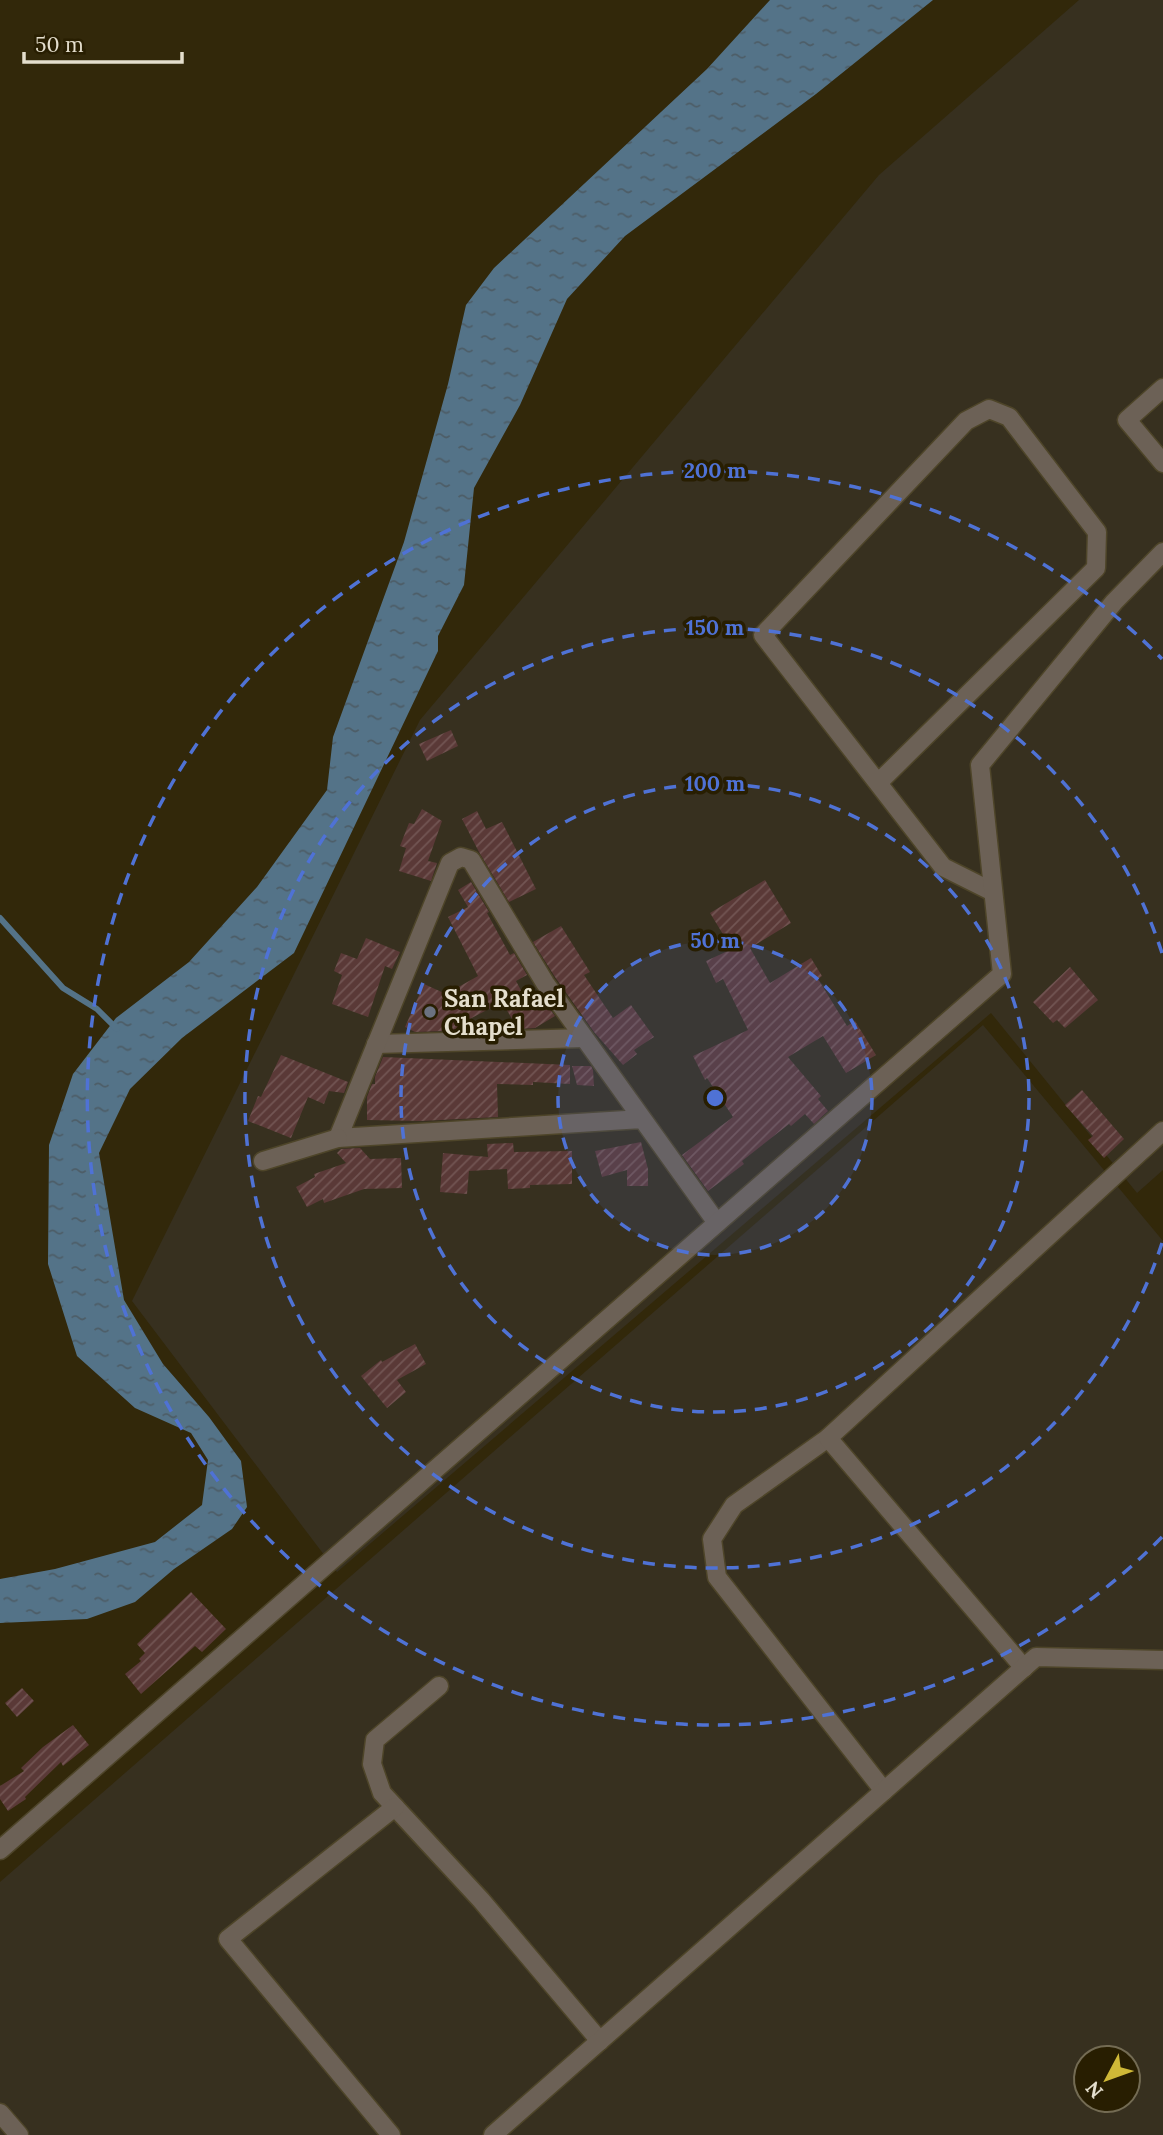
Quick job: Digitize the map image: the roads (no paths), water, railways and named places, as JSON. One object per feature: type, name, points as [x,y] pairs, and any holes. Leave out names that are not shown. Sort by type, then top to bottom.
[{"type":"street","points":[[1163,388],[1127,421],[1163,463]]},
{"type":"street","points":[[878,783],[1096,568],[1097,532],[1009,418],[989,409],[966,421],[763,635],[943,867],[993,892]]},
{"type":"street","points":[[0,1850],[1002,974],[980,765],[1114,602],[1163,552]]},
{"type":"street","points":[[338,1138],[450,863],[461,857],[471,860],[545,983],[717,1223]]},
{"type":"street","points":[[376,1044],[584,1038]]},
{"type":"street","points":[[263,1161],[338,1138],[642,1119]]},
{"type":"street","points":[[884,1791],[717,1577],[712,1539],[734,1505],[828,1438],[1163,1131]]},
{"type":"street","points":[[828,1438],[1024,1668]]},
{"type":"street","points":[[493,2135],[1036,1657],[1163,1660]]},
{"type":"street","points":[[439,1686],[375,1740],[372,1764],[382,1793],[481,1900],[600,2041]]},
{"type":"street","points":[[391,2135],[228,1939],[395,1807]]},
{"type":"street","points":[[0,2113],[19,2135]]},
{"type":"water","points":[[770,0],[933,0],[816,94],[625,236],[567,299],[520,405],[474,488],[464,585],[438,636],[438,651],[294,953],[182,1038],[130,1089],[99,1153],[124,1300],[163,1364],[209,1417],[241,1461],[247,1507],[232,1529],[174,1569],[135,1602],[87,1619],[0,1623],[0,1579],[55,1569],[155,1542],[202,1505],[208,1460],[191,1433],[135,1408],[77,1356],[48,1264],[49,1145],[73,1074],[116,1018],[189,962],[257,887],[327,790],[333,737],[404,542],[448,384],[466,305],[494,268],[707,69]]},
{"type":"waterway","points":[[0,918],[63,988],[97,1009],[117,1029]]},
{"type":"place","name":"San Rafael Chapel","points":[[430,1012]]}]
